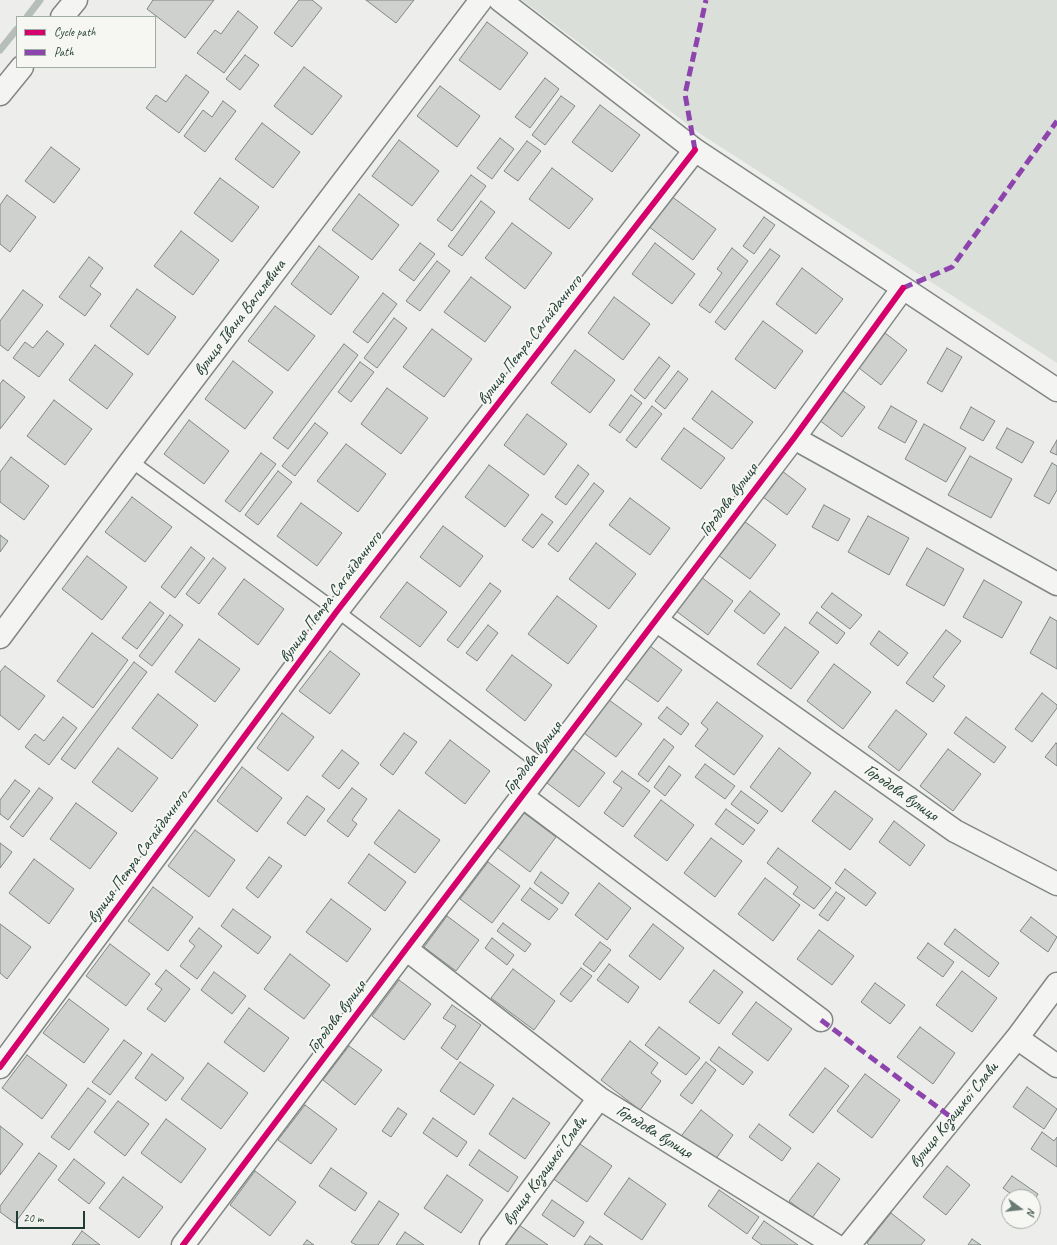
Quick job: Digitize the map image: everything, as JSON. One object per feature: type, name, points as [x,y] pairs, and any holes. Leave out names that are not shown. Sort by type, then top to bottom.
[{"type":"street","points":[[63,16],[76,0]]},
{"type":"street","name":"вулиця Івана Вагилевича","points":[[0,637],[131,461],[481,0]]},
{"type":"street","points":[[500,0],[695,150],[1057,390]]},
{"type":"street","points":[[0,94],[21,68]]},
{"type":"street","name":"вулиця Петра Сагайдачного","points":[[0,1067],[337,611],[695,150]]},
{"type":"street","name":"Городова вулиця","points":[[184,1245],[406,949],[794,438],[903,288]]},
{"type":"street","points":[[794,438],[1057,584]]},
{"type":"street","name":"Городова вулиця","points":[[656,620],[956,831],[1057,884]]},
{"type":"street","name":"Городова вулиця","points":[[522,796],[821,1020]]},
{"type":"street","name":"Городова вулиця","points":[[406,949],[599,1098],[835,1245]]},
{"type":"street","name":"вулиця Козацької Слави","points":[[849,1245],[1017,1038],[1057,984]]},
{"type":"street","points":[[1017,1038],[1057,1066]]},
{"type":"street","name":"вулиця Козацької Слави","points":[[491,1245],[599,1098]]},
{"type":"lane","points":[[131,461],[337,611],[544,767]]},
{"type":"shaded area","points":[[522,0],[1057,0],[1057,363],[702,135]]},
{"type":"building","points":[[153,0],[214,0],[185,38],[147,9]]},
{"type":"building","points":[[299,0],[312,0],[322,8],[292,47],[274,33]]},
{"type":"building","points":[[366,0],[414,0],[396,23]]},
{"type":"building","points":[[238,11],[258,27],[224,73],[197,53],[215,30],[221,34]]},
{"type":"building","points":[[487,22],[528,53],[500,90],[459,60]]},
{"type":"building","points":[[245,55],[259,65],[240,90],[226,79]]},
{"type":"building","points":[[304,67],[342,96],[312,135],[274,106]]},
{"type":"building","points":[[186,75],[209,92],[179,133],[146,108],[156,95],[166,102]]},
{"type":"building","points":[[545,78],[559,89],[530,128],[515,117]]},
{"type":"building","points":[[440,86],[480,116],[457,147],[417,116]]},
{"type":"building","points":[[561,96],[575,106],[545,145],[532,135]]},
{"type":"building","points":[[223,101],[236,111],[205,152],[184,136],[203,110],[212,117]]},
{"type":"building","points":[[600,105],[640,135],[612,172],[572,142]]},
{"type":"building","points":[[262,123],[300,152],[273,188],[235,159]]},
{"type":"building","points":[[500,138],[514,149],[492,179],[477,168]]},
{"type":"building","points":[[399,140],[439,171],[412,206],[372,176]]},
{"type":"building","points":[[527,141],[541,151],[518,181],[504,171]]},
{"type":"building","points":[[51,147],[80,169],[54,203],[25,181]]},
{"type":"building","points":[[552,168],[593,199],[569,229],[529,199]]},
{"type":"building","points":[[471,175],[486,186],[452,231],[437,220]]},
{"type":"building","points":[[220,178],[259,207],[232,242],[194,213]]},
{"type":"building","points":[[359,194],[399,225],[372,260],[332,230]]},
{"type":"building","points":[[7,195],[36,217],[10,252],[0,244],[0,205]]},
{"type":"building","points":[[671,196],[716,229],[693,260],[648,226]]},
{"type":"building","points":[[481,201],[495,212],[462,256],[448,246]]},
{"type":"building","points":[[764,217],[775,225],[754,254],[743,246]]},
{"type":"building","points":[[512,223],[552,253],[525,289],[485,258]]},
{"type":"building","points":[[181,231],[219,260],[193,295],[154,266]]},
{"type":"building","points":[[420,243],[435,254],[414,281],[399,270]]},
{"type":"building","points":[[655,243],[695,274],[672,304],[632,274]]},
{"type":"building","points":[[319,246],[359,277],[331,315],[291,284]]},
{"type":"building","points":[[732,248],[748,261],[710,313],[699,305],[722,273],[717,269]]},
{"type":"building","points":[[770,249],[780,256],[725,330],[715,322]]},
{"type":"building","points":[[89,257],[103,268],[90,286],[101,294],[85,316],[59,297]]},
{"type":"building","points":[[437,261],[450,271],[420,311],[406,301]]},
{"type":"building","points":[[802,268],[843,299],[816,334],[776,304]]},
{"type":"building","points":[[471,277],[511,307],[485,342],[444,312]]},
{"type":"building","points":[[137,289],[176,317],[148,355],[110,326]]},
{"type":"building","points":[[23,290],[43,305],[8,351],[0,345],[0,321]]},
{"type":"building","points":[[383,293],[397,304],[368,343],[353,332]]},
{"type":"building","points":[[614,297],[650,324],[623,360],[588,333]]},
{"type":"building","points":[[275,306],[315,336],[288,371],[248,341]]},
{"type":"building","points":[[394,318],[407,328],[377,368],[364,358]]},
{"type":"building","points":[[763,321],[803,351],[775,389],[735,359]]},
{"type":"building","points":[[432,329],[472,359],[444,397],[403,367]]},
{"type":"building","points":[[47,331],[64,344],[39,377],[13,358],[25,342],[33,348]]},
{"type":"building","points":[[885,333],[907,350],[881,385],[859,368]]},
{"type":"building","points":[[344,344],[358,355],[288,449],[273,438]]},
{"type":"building","points":[[95,345],[133,374],[107,409],[69,380]]},
{"type":"building","points":[[947,348],[962,357],[942,392],[927,383]]},
{"type":"building","points":[[575,350],[615,380],[590,413],[551,383]]},
{"type":"building","points":[[659,357],[670,366],[645,399],[634,390]]},
{"type":"building","points":[[233,361],[273,392],[245,429],[205,399]]},
{"type":"building","points":[[360,362],[374,372],[351,402],[338,392]]},
{"type":"building","points":[[678,371],[688,379],[665,409],[655,401]]},
{"type":"building","points":[[3,380],[25,397],[0,429],[0,384]]},
{"type":"building","points":[[387,388],[428,418],[401,454],[361,424]]},
{"type":"building","points":[[842,390],[865,407],[842,437],[819,420]]},
{"type":"building","points":[[712,391],[753,422],[732,449],[692,419]]},
{"type":"building","points":[[631,395],[642,403],[620,433],[609,425]]},
{"type":"building","points":[[54,400],[92,429],[65,465],[27,436]]},
{"type":"building","points":[[652,406],[662,414],[636,448],[626,440]]},
{"type":"building","points":[[891,406],[917,421],[905,443],[878,428]]},
{"type":"building","points":[[971,407],[995,421],[983,441],[960,428]]},
{"type":"building","points":[[527,414],[567,444],[544,475],[504,445]]},
{"type":"building","points":[[189,420],[229,451],[204,484],[164,454]]},
{"type":"building","points":[[315,423],[328,433],[295,476],[282,466]]},
{"type":"building","points":[[924,424],[966,448],[946,482],[905,459]]},
{"type":"building","points":[[684,428],[725,458],[701,489],[661,459]]},
{"type":"building","points":[[1007,428],[1034,442],[1022,463],[996,448]]},
{"type":"building","points":[[1057,440],[1057,455],[1050,452]]},
{"type":"building","points":[[346,444],[386,474],[358,512],[317,481]]},
{"type":"building","points":[[261,453],[276,464],[240,512],[225,501]]},
{"type":"building","points":[[970,456],[1012,479],[991,518],[948,495]]},
{"type":"building","points":[[11,457],[49,486],[24,520],[0,502],[0,472]]},
{"type":"building","points":[[1052,463],[1057,466],[1057,490],[1049,504],[1034,496]]},
{"type":"building","points":[[489,465],[529,495],[505,527],[465,497]]},
{"type":"building","points":[[578,465],[589,474],[566,505],[555,497]]},
{"type":"building","points":[[778,468],[806,489],[787,515],[759,494]]},
{"type":"building","points":[[278,471],[292,482],[258,525],[245,515]]},
{"type":"building","points":[[594,483],[604,491],[558,552],[548,544]]},
{"type":"building","points":[[132,497],[172,527],[145,562],[105,532]]},
{"type":"building","points":[[630,498],[670,528],[650,555],[609,525]]},
{"type":"building","points":[[301,503],[342,533],[317,566],[277,536]]},
{"type":"building","points":[[824,505],[850,519],[838,541],[812,527]]},
{"type":"building","points":[[542,514],[553,522],[533,548],[522,540]]},
{"type":"building","points":[[868,516],[909,538],[889,575],[848,552]]},
{"type":"building","points":[[744,521],[776,545],[750,579],[718,555]]},
{"type":"building","points":[[443,526],[483,556],[460,587],[420,557]]},
{"type":"building","points":[[0,535],[8,541],[0,552]]},
{"type":"building","points":[[596,543],[636,574],[609,609],[569,579]]},
{"type":"building","points":[[191,547],[205,558],[175,598],[161,587]]},
{"type":"building","points":[[927,548],[964,569],[944,606],[906,585]]},
{"type":"building","points":[[87,556],[127,587],[102,620],[62,589]]},
{"type":"building","points":[[213,558],[226,568],[199,604],[186,594]]},
{"type":"building","points":[[701,577],[733,601],[708,635],[676,611]]},
{"type":"building","points":[[244,579],[284,609],[258,645],[218,614]]},
{"type":"building","points":[[984,580],[1022,602],[1002,638],[963,617]]},
{"type":"building","points":[[407,582],[447,612],[420,647],[380,617]]},
{"type":"building","points":[[490,583],[501,591],[458,648],[447,640]]},
{"type":"building","points":[[750,591],[780,614],[764,634],[734,611]]},
{"type":"building","points":[[832,593],[862,615],[850,629],[821,607]]},
{"type":"building","points":[[557,596],[597,626],[568,664],[528,634]]},
{"type":"building","points":[[150,602],[164,613],[137,649],[122,638]]},
{"type":"building","points":[[817,612],[845,633],[837,644],[809,623]]},
{"type":"building","points":[[170,615],[183,625],[152,666],[139,656]]},
{"type":"building","points":[[1050,617],[1057,621],[1057,669],[1030,653]]},
{"type":"building","points":[[488,625],[498,633],[477,661],[466,653]]},
{"type":"building","points":[[785,627],[819,652],[791,689],[757,664]]},
{"type":"building","points":[[946,630],[961,641],[933,677],[945,686],[933,702],[906,683]]},
{"type":"building","points":[[879,631],[908,653],[898,666],[870,644]]},
{"type":"building","points":[[92,633],[128,660],[93,708],[57,681]]},
{"type":"building","points":[[199,639],[240,669],[215,702],[175,672]]},
{"type":"building","points":[[650,646],[682,670],[658,702],[625,678]]},
{"type":"building","points":[[330,651],[360,674],[330,714],[299,691]]},
{"type":"building","points":[[512,655],[552,685],[525,721],[486,690]]},
{"type":"building","points":[[134,662],[147,672],[75,769],[61,759]]},
{"type":"building","points":[[834,664],[871,692],[843,729],[807,701]]},
{"type":"building","points":[[5,666],[45,696],[19,730],[0,715],[0,672]]},
{"type":"building","points":[[1042,693],[1057,705],[1057,708],[1032,742],[1015,729]]},
{"type":"building","points":[[158,694],[198,725],[172,759],[132,728]]},
{"type":"building","points":[[609,700],[642,724],[616,757],[584,733]]},
{"type":"building","points":[[717,702],[763,736],[734,775],[695,746],[708,729],[701,723]]},
{"type":"building","points":[[667,707],[689,724],[681,735],[658,718]]},
{"type":"building","points":[[896,710],[927,734],[899,771],[868,747]]},
{"type":"building","points":[[282,713],[314,737],[288,771],[257,748]]},
{"type":"building","points":[[63,717],[77,728],[49,765],[25,747],[35,734],[44,741]]},
{"type":"building","points":[[966,717],[1006,747],[994,763],[954,733]]},
{"type":"building","points":[[404,733],[417,742],[393,775],[380,765]]},
{"type":"building","points":[[664,739],[674,747],[648,782],[638,774]]},
{"type":"building","points":[[450,740],[490,771],[465,804],[425,773]]},
{"type":"building","points":[[1056,743],[1057,744],[1057,766],[1045,757]]},
{"type":"building","points":[[118,748],[158,778],[132,812],[92,782]]},
{"type":"building","points":[[779,748],[811,773],[782,812],[750,787]]},
{"type":"building","points":[[573,749],[605,773],[579,807],[547,783]]},
{"type":"building","points":[[948,749],[981,774],[953,811],[920,786]]},
{"type":"building","points":[[342,750],[359,763],[339,789],[322,776]]},
{"type":"building","points":[[705,764],[735,786],[725,799],[695,777]]},
{"type":"building","points":[[669,766],[681,775],[665,796],[654,787]]},
{"type":"building","points":[[242,767],[282,798],[257,832],[217,801]]},
{"type":"building","points":[[622,771],[650,791],[623,827],[604,813],[622,788],[613,782]]},
{"type":"building","points":[[15,780],[30,791],[8,820],[0,814],[0,800]]},
{"type":"building","points":[[39,788],[53,798],[23,837],[10,827]]},
{"type":"building","points":[[352,788],[367,799],[352,820],[357,824],[348,837],[327,821]]},
{"type":"building","points":[[741,791],[768,811],[758,824],[731,804]]},
{"type":"building","points":[[835,791],[873,819],[850,850],[812,821]]},
{"type":"building","points":[[307,796],[325,809],[305,836],[287,823]]},
{"type":"building","points":[[661,800],[694,825],[667,861],[634,836]]},
{"type":"building","points":[[76,803],[117,833],[90,869],[50,839]]},
{"type":"building","points":[[726,809],[755,830],[743,845],[715,824]]},
{"type":"building","points":[[399,810],[440,840],[415,873],[374,843]]},
{"type":"building","points":[[524,813],[556,837],[530,872],[498,848]]},
{"type":"building","points":[[894,821],[925,845],[910,866],[879,842]]},
{"type":"building","points":[[195,830],[235,860],[209,897],[168,866]]},
{"type":"building","points":[[711,838],[742,861],[715,897],[684,873]]},
{"type":"building","points":[[0,843],[12,852],[0,868]]},
{"type":"building","points":[[778,848],[831,888],[814,909],[793,894],[798,887],[767,863]]},
{"type":"building","points":[[369,854],[406,882],[385,911],[348,883]]},
{"type":"building","points":[[269,857],[282,866],[258,898],[246,888]]},
{"type":"building","points":[[34,859],[74,889],[49,924],[9,893]]},
{"type":"building","points":[[488,862],[520,886],[492,923],[460,899]]},
{"type":"building","points":[[845,869],[876,893],[866,906],[835,883]]},
{"type":"building","points":[[541,872],[569,893],[562,904],[534,883]]},
{"type":"building","points":[[765,878],[800,905],[773,941],[738,914]]},
{"type":"building","points":[[599,883],[631,908],[607,940],[575,915]]},
{"type":"building","points":[[153,887],[193,917],[168,951],[128,921]]},
{"type":"building","points":[[530,888],[558,909],[549,920],[521,900]]},
{"type":"building","points":[[836,892],[845,898],[828,921],[819,915]]},
{"type":"building","points":[[331,899],[371,929],[347,962],[306,932]]},
{"type":"building","points":[[233,909],[271,937],[258,954],[221,926]]},
{"type":"building","points":[[447,916],[479,940],[456,971],[424,947]]},
{"type":"building","points":[[1031,917],[1057,937],[1048,952],[1020,931]]},
{"type":"building","points":[[503,923],[531,944],[525,952],[497,931]]},
{"type":"building","points":[[0,924],[31,947],[7,979],[0,973]]},
{"type":"building","points":[[653,924],[684,948],[660,980],[629,956]]},
{"type":"building","points":[[199,928],[222,946],[197,979],[180,966],[195,946],[189,941]]},
{"type":"building","points":[[955,929],[999,963],[989,977],[944,944]]},
{"type":"building","points":[[819,930],[854,956],[832,985],[797,959]]},
{"type":"building","points":[[492,938],[514,955],[507,965],[485,948]]},
{"type":"building","points":[[600,942],[611,950],[594,972],[583,964]]},
{"type":"building","points":[[928,943],[954,962],[943,977],[917,958]]},
{"type":"building","points":[[110,944],[150,974],[126,1006],[86,976]]},
{"type":"building","points":[[290,954],[330,985],[304,1019],[264,989]]},
{"type":"building","points":[[609,964],[639,987],[628,1003],[597,980]]},
{"type":"building","points":[[581,968],[592,976],[571,1002],[560,994]]},
{"type":"building","points":[[513,969],[555,1001],[534,1030],[491,998]]},
{"type":"building","points":[[166,970],[190,989],[165,1022],[147,1009],[162,989],[155,984]]},
{"type":"building","points":[[714,970],[743,992],[719,1024],[689,1002]]},
{"type":"building","points":[[962,971],[997,998],[972,1032],[936,1005]]},
{"type":"building","points":[[214,972],[246,996],[232,1014],[201,990]]},
{"type":"building","points":[[399,980],[431,1004],[404,1040],[372,1016]]},
{"type":"building","points":[[875,983],[905,1005],[890,1024],[861,1002]]},
{"type":"building","points":[[69,999],[109,1029],[84,1063],[43,1033]]},
{"type":"building","points":[[756,1002],[792,1029],[768,1061],[732,1034]]},
{"type":"building","points":[[452,1005],[481,1025],[457,1060],[441,1048],[456,1026],[443,1018]]},
{"type":"building","points":[[249,1008],[289,1038],[264,1072],[224,1042]]},
{"type":"building","points":[[659,1027],[700,1058],[686,1075],[645,1045]]},
{"type":"building","points":[[920,1027],[955,1053],[933,1084],[897,1057]]},
{"type":"building","points":[[124,1040],[142,1053],[110,1095],[92,1082]]},
{"type":"building","points":[[630,1041],[658,1063],[651,1073],[661,1081],[640,1110],[601,1080]]},
{"type":"building","points":[[349,1046],[382,1070],[355,1105],[323,1080]]},
{"type":"building","points":[[719,1047],[753,1072],[743,1085],[710,1060]]},
{"type":"building","points":[[152,1054],[184,1078],[166,1101],[135,1078]]},
{"type":"building","points":[[27,1055],[67,1085],[42,1119],[2,1088]]},
{"type":"building","points":[[460,1062],[494,1085],[474,1115],[440,1091]]},
{"type":"building","points":[[706,1062],[716,1070],[692,1104],[680,1095]]},
{"type":"building","points":[[208,1063],[248,1093],[221,1129],[181,1099]]},
{"type":"building","points":[[825,1068],[849,1086],[813,1133],[789,1115]]},
{"type":"building","points":[[865,1074],[900,1100],[872,1138],[837,1111]]},
{"type":"building","points":[[1027,1087],[1057,1109],[1044,1129],[1013,1107]]},
{"type":"building","points":[[88,1088],[106,1101],[69,1150],[51,1137]]},
{"type":"building","points":[[513,1098],[550,1123],[525,1159],[489,1134]]},
{"type":"building","points":[[118,1101],[149,1124],[125,1156],[94,1132]]},
{"type":"building","points":[[305,1105],[337,1129],[311,1164],[278,1140]]},
{"type":"building","points":[[398,1108],[407,1114],[391,1137],[382,1131]]},
{"type":"building","points":[[701,1110],[733,1135],[712,1164],[679,1139]]},
{"type":"building","points":[[433,1118],[467,1142],[457,1157],[423,1133]]},
{"type":"building","points":[[166,1119],[206,1149],[181,1183],[141,1153]]},
{"type":"building","points":[[759,1124],[791,1148],[782,1161],[749,1137]]},
{"type":"building","points":[[0,1126],[23,1144],[0,1175]]},
{"type":"building","points":[[1042,1132],[1054,1141],[1057,1137],[1057,1167],[1031,1149]]},
{"type":"building","points":[[574,1140],[612,1166],[587,1202],[549,1176]]},
{"type":"building","points":[[479,1150],[518,1177],[508,1192],[469,1165]]},
{"type":"building","points":[[39,1153],[57,1166],[15,1223],[0,1212],[0,1206]]},
{"type":"building","points":[[74,1159],[105,1183],[89,1204],[58,1180]]},
{"type":"building","points":[[818,1163],[840,1179],[812,1218],[789,1201]]},
{"type":"building","points":[[947,1166],[970,1185],[946,1215],[923,1197]]},
{"type":"building","points":[[331,1168],[367,1193],[355,1211],[319,1186]]},
{"type":"building","points":[[255,1171],[296,1202],[270,1236],[230,1205]]},
{"type":"building","points":[[447,1175],[483,1200],[461,1233],[424,1208]]},
{"type":"building","points":[[1012,1176],[1031,1189],[1004,1189],[1003,1188]]},
{"type":"building","points":[[123,1177],[163,1207],[139,1238],[99,1208]]},
{"type":"building","points":[[629,1178],[666,1204],[642,1240],[604,1214]]},
{"type":"building","points":[[719,1190],[759,1217],[747,1234],[708,1206]]},
{"type":"building","points":[[552,1200],[584,1222],[574,1237],[542,1215]]},
{"type":"building","points":[[379,1201],[399,1214],[378,1245],[356,1245],[351,1242]]},
{"type":"building","points":[[891,1213],[925,1240],[921,1245],[869,1245],[867,1243]]},
{"type":"building","points":[[764,1221],[798,1245],[762,1245],[752,1238]]},
{"type":"building","points":[[519,1225],[548,1245],[505,1245]]},
{"type":"building","points":[[82,1231],[100,1245],[72,1245]]},
{"type":"building","points":[[405,1232],[424,1245],[396,1245]]},
{"type":"building","points":[[590,1236],[603,1245],[584,1245]]},
{"type":"building","points":[[972,1239],[981,1245],[968,1245]]},
{"type":"building","points":[[307,1240],[314,1245],[303,1245]]},
{"type":"waterway","points":[[28,16],[40,0]]},
{"type":"waterway","points":[[0,50],[16,30]]},
{"type":"marked path","points":[[695,150],[685,94],[706,0]]},
{"type":"marked path","points":[[903,288],[952,267],[1057,121]]},
{"type":"marked path","points":[[821,1020],[952,1118]]},
{"type":"cycle path","points":[[0,1067],[337,611],[695,150]]},
{"type":"cycle path","points":[[183,1245],[794,438],[903,288]]}]
